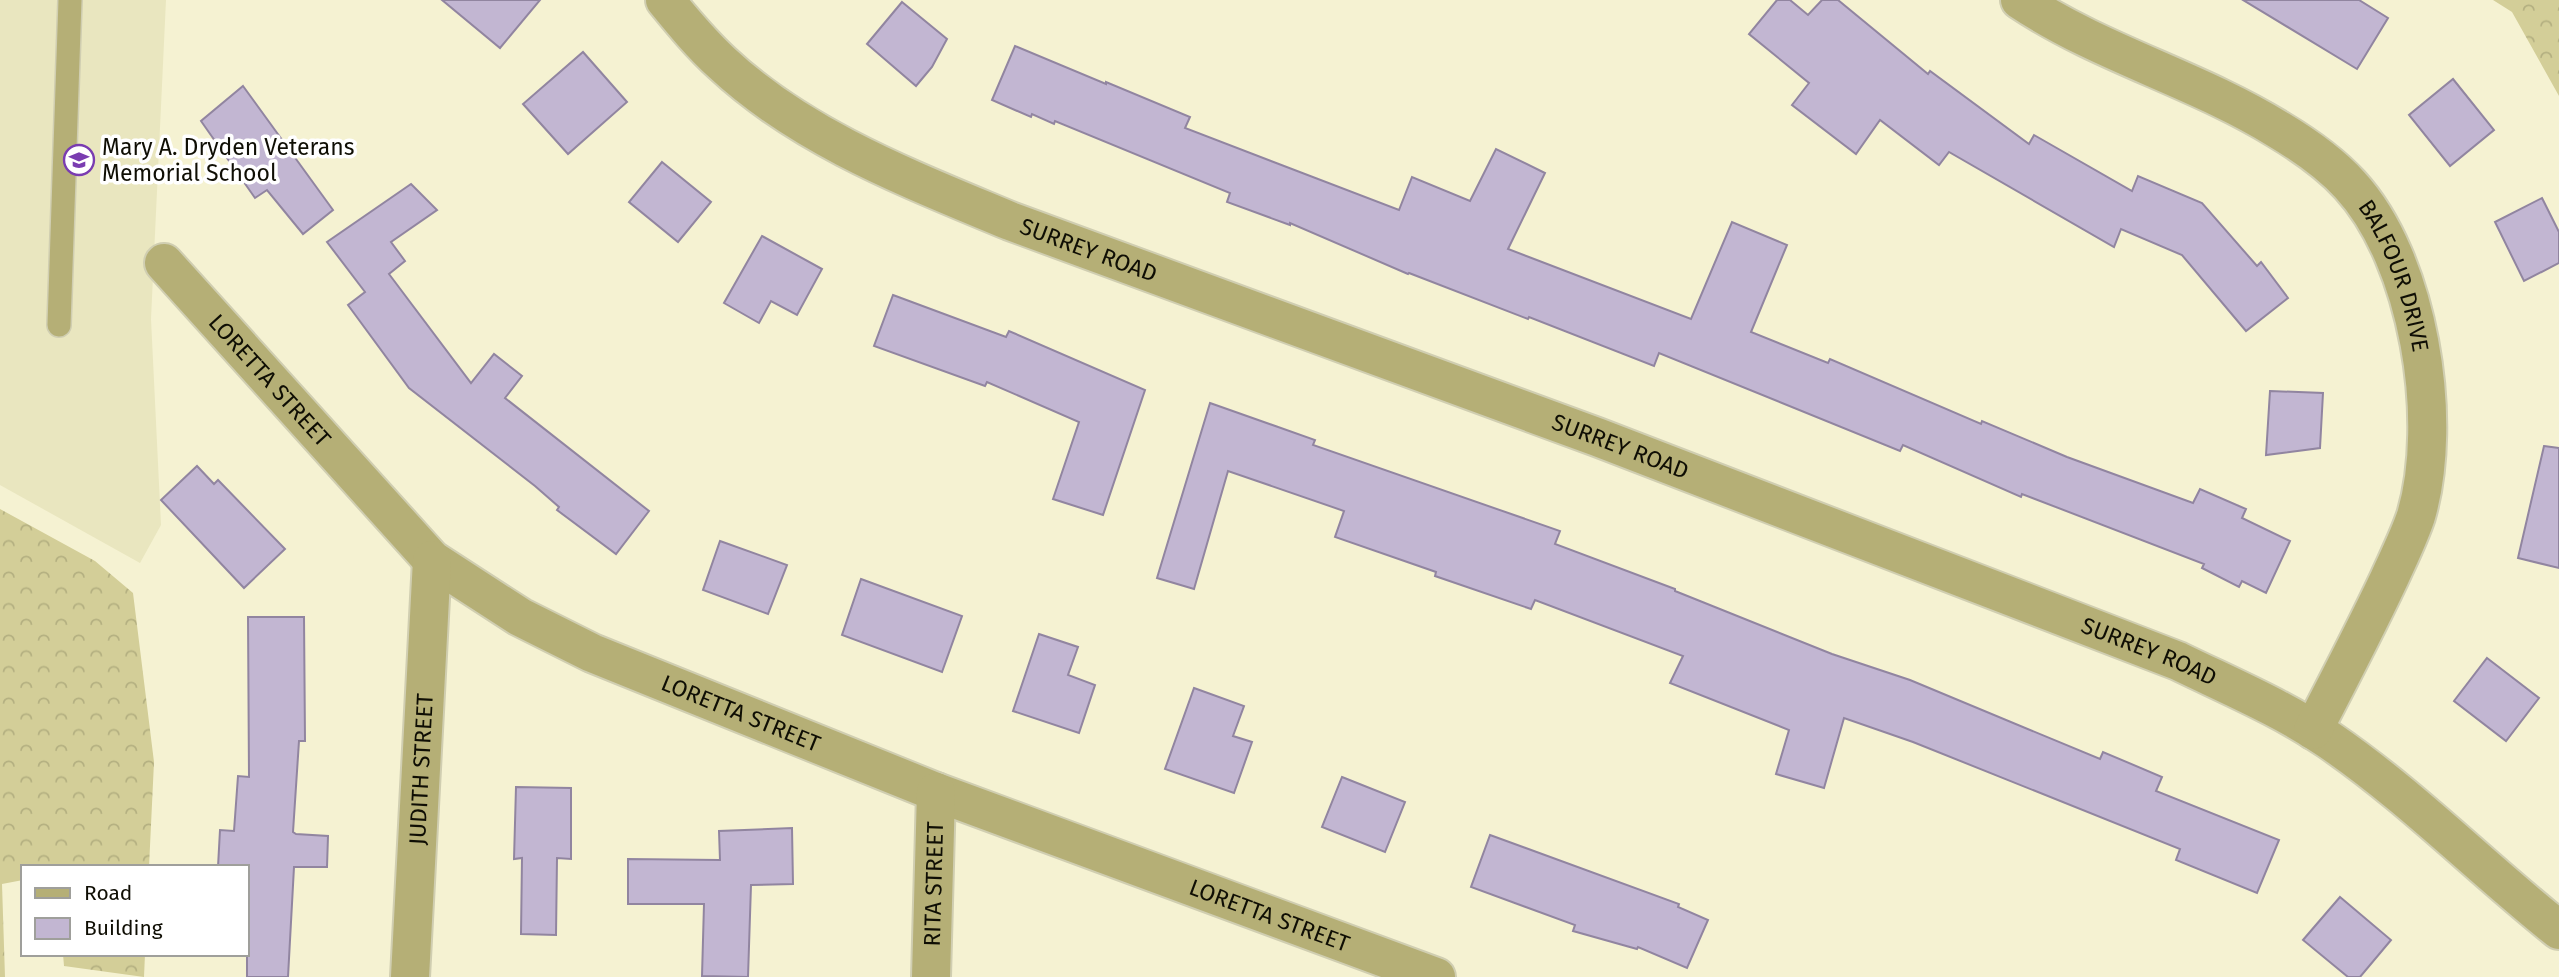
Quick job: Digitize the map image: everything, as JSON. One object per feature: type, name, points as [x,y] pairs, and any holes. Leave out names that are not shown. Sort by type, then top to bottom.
[{"type":"street","name":"SURREY ROAD","points":[[665,0],[722,63],[780,108],[839,143],[935,189],[1010,221],[1610,442],[2178,661],[2258,699],[2313,730],[2386,782],[2475,862],[2559,930]]},
{"type":"street","name":"BALFOUR DRIVE","points":[[2020,0],[2095,42],[2242,108],[2305,147],[2351,186],[2388,244],[2401,276],[2411,307],[2424,372],[2428,439],[2426,473],[2415,517],[2398,560],[2313,730]]},
{"type":"street","name":"LORETTA STREET","points":[[164,263],[432,560],[496,603],[568,642],[936,792],[1436,977]]},
{"type":"street","name":"JUDITH STREET","points":[[410,977],[432,560]]},
{"type":"street","name":"RITA STREET","points":[[931,977],[936,792]]},
{"type":"lane","points":[[59,325],[70,0]]},
{"type":"shaded area","name":"Mary A. Dryden Veterans Memorial School","points":[[0,0],[166,0],[151,319],[161,525],[140,563],[0,485]]},
{"type":"green space","points":[[2493,0],[2559,0],[2559,96],[2512,12]]},
{"type":"green space","points":[[0,509],[95,561],[133,593],[154,762],[149,865],[21,865],[21,880],[2,884],[5,977],[0,977]]},
{"type":"green space","points":[[63,956],[145,956],[144,977],[64,966]]},
{"type":"building","points":[[442,0],[540,0],[500,48]]},
{"type":"building","points":[[1777,0],[1790,0],[1808,15],[1822,0],[1838,0],[1928,74],[1930,71],[2029,144],[2034,135],[2132,191],[2138,176],[2202,203],[2257,266],[2261,262],[2288,298],[2246,331],[2182,255],[2121,229],[2114,247],[1949,152],[1939,165],[1880,120],[1856,154],[1792,105],[1809,83],[1749,34]]},
{"type":"building","points":[[2243,0],[2359,0],[2388,18],[2357,69]]},
{"type":"building","points":[[902,2],[947,39],[932,67],[916,86],[867,44]]},
{"type":"building","points":[[1015,46],[1190,117],[1185,128],[1399,210],[1412,177],[1470,201],[1496,149],[1545,173],[1508,249],[1691,319],[1732,222],[1787,245],[1751,332],[1828,363],[1830,359],[1981,424],[1982,421],[2067,457],[2193,503],[2200,489],[2246,509],[2242,518],[2290,541],[2266,593],[2242,581],[2239,587],[2202,568],[2204,564],[2022,494],[2021,497],[1903,445],[1900,451],[1659,353],[1654,366],[1529,317],[1528,319],[1408,274],[1290,223],[1227,202],[1230,193],[1055,121],[1054,124],[1032,114],[1031,117],[992,100]]},
{"type":"building","points":[[583,52],[627,102],[568,154],[523,104]]},
{"type":"building","points":[[2453,79],[2494,130],[2450,166],[2409,115]]},
{"type":"building","points":[[243,86],[333,210],[303,234],[267,190],[255,198],[201,121]]},
{"type":"building","points":[[662,162],[711,202],[678,242],[629,202]]},
{"type":"building","points":[[411,184],[437,210],[391,242],[405,261],[389,274],[471,383],[494,354],[522,376],[505,398],[649,511],[616,554],[557,510],[559,507],[535,486],[409,388],[348,305],[365,292],[327,242]]},
{"type":"building","points":[[2542,198],[2559,232],[2559,263],[2524,281],[2495,222]]},
{"type":"building","points":[[762,236],[822,269],[797,315],[771,301],[759,323],[724,303]]},
{"type":"building","points":[[893,295],[1006,337],[1009,331],[1145,390],[1103,515],[1053,499],[1079,422],[987,382],[985,386],[874,346]]},
{"type":"building","points":[[2270,391],[2323,393],[2320,448],[2266,455]]},
{"type":"building","points":[[1210,403],[1315,440],[1313,445],[1560,531],[1555,544],[1675,589],[1832,654],[1910,680],[2100,759],[2103,752],[2162,777],[2156,791],[2279,840],[2257,893],[2176,860],[2180,849],[1913,742],[1844,718],[1824,788],[1776,774],[1789,730],[1670,683],[1683,656],[1535,600],[1531,609],[1435,576],[1436,572],[1335,537],[1344,511],[1228,471],[1194,589],[1157,578]]},
{"type":"building","points":[[2544,446],[2559,448],[2559,568],[2518,558]]},
{"type":"building","points":[[197,466],[214,484],[218,480],[285,549],[244,588],[161,500]]},
{"type":"building","points":[[720,541],[787,565],[768,614],[703,590]]},
{"type":"building","points":[[861,579],[962,616],[942,672],[842,635]]},
{"type":"building","points":[[248,617],[304,617],[305,741],[299,741],[293,832],[328,836],[327,867],[294,867],[288,977],[247,977],[248,865],[218,865],[220,830],[234,831],[238,776],[249,777]]},
{"type":"building","points":[[1039,634],[1078,647],[1068,675],[1095,685],[1079,733],[1013,711]]},
{"type":"building","points":[[2487,658],[2539,698],[2506,741],[2454,701]]},
{"type":"building","points":[[1194,688],[1244,706],[1233,736],[1252,742],[1234,793],[1165,769]]},
{"type":"building","points":[[1342,777],[1405,802],[1385,852],[1322,827]]},
{"type":"building","points":[[516,787],[571,788],[571,859],[557,858],[556,935],[521,934],[522,858],[514,859]]},
{"type":"building","points":[[792,828],[793,884],[751,885],[748,977],[702,976],[704,904],[628,904],[628,859],[720,860],[719,831]]},
{"type":"building","points":[[1490,835],[1679,904],[1678,907],[1708,920],[1687,968],[1638,947],[1637,949],[1573,931],[1575,925],[1471,887]]},
{"type":"building","points":[[2340,897],[2391,940],[2360,977],[2348,977],[2303,940]]},
{"type":"place","name":"Mary A. Dryden Veterans Memorial School","points":[[79,160]]}]
